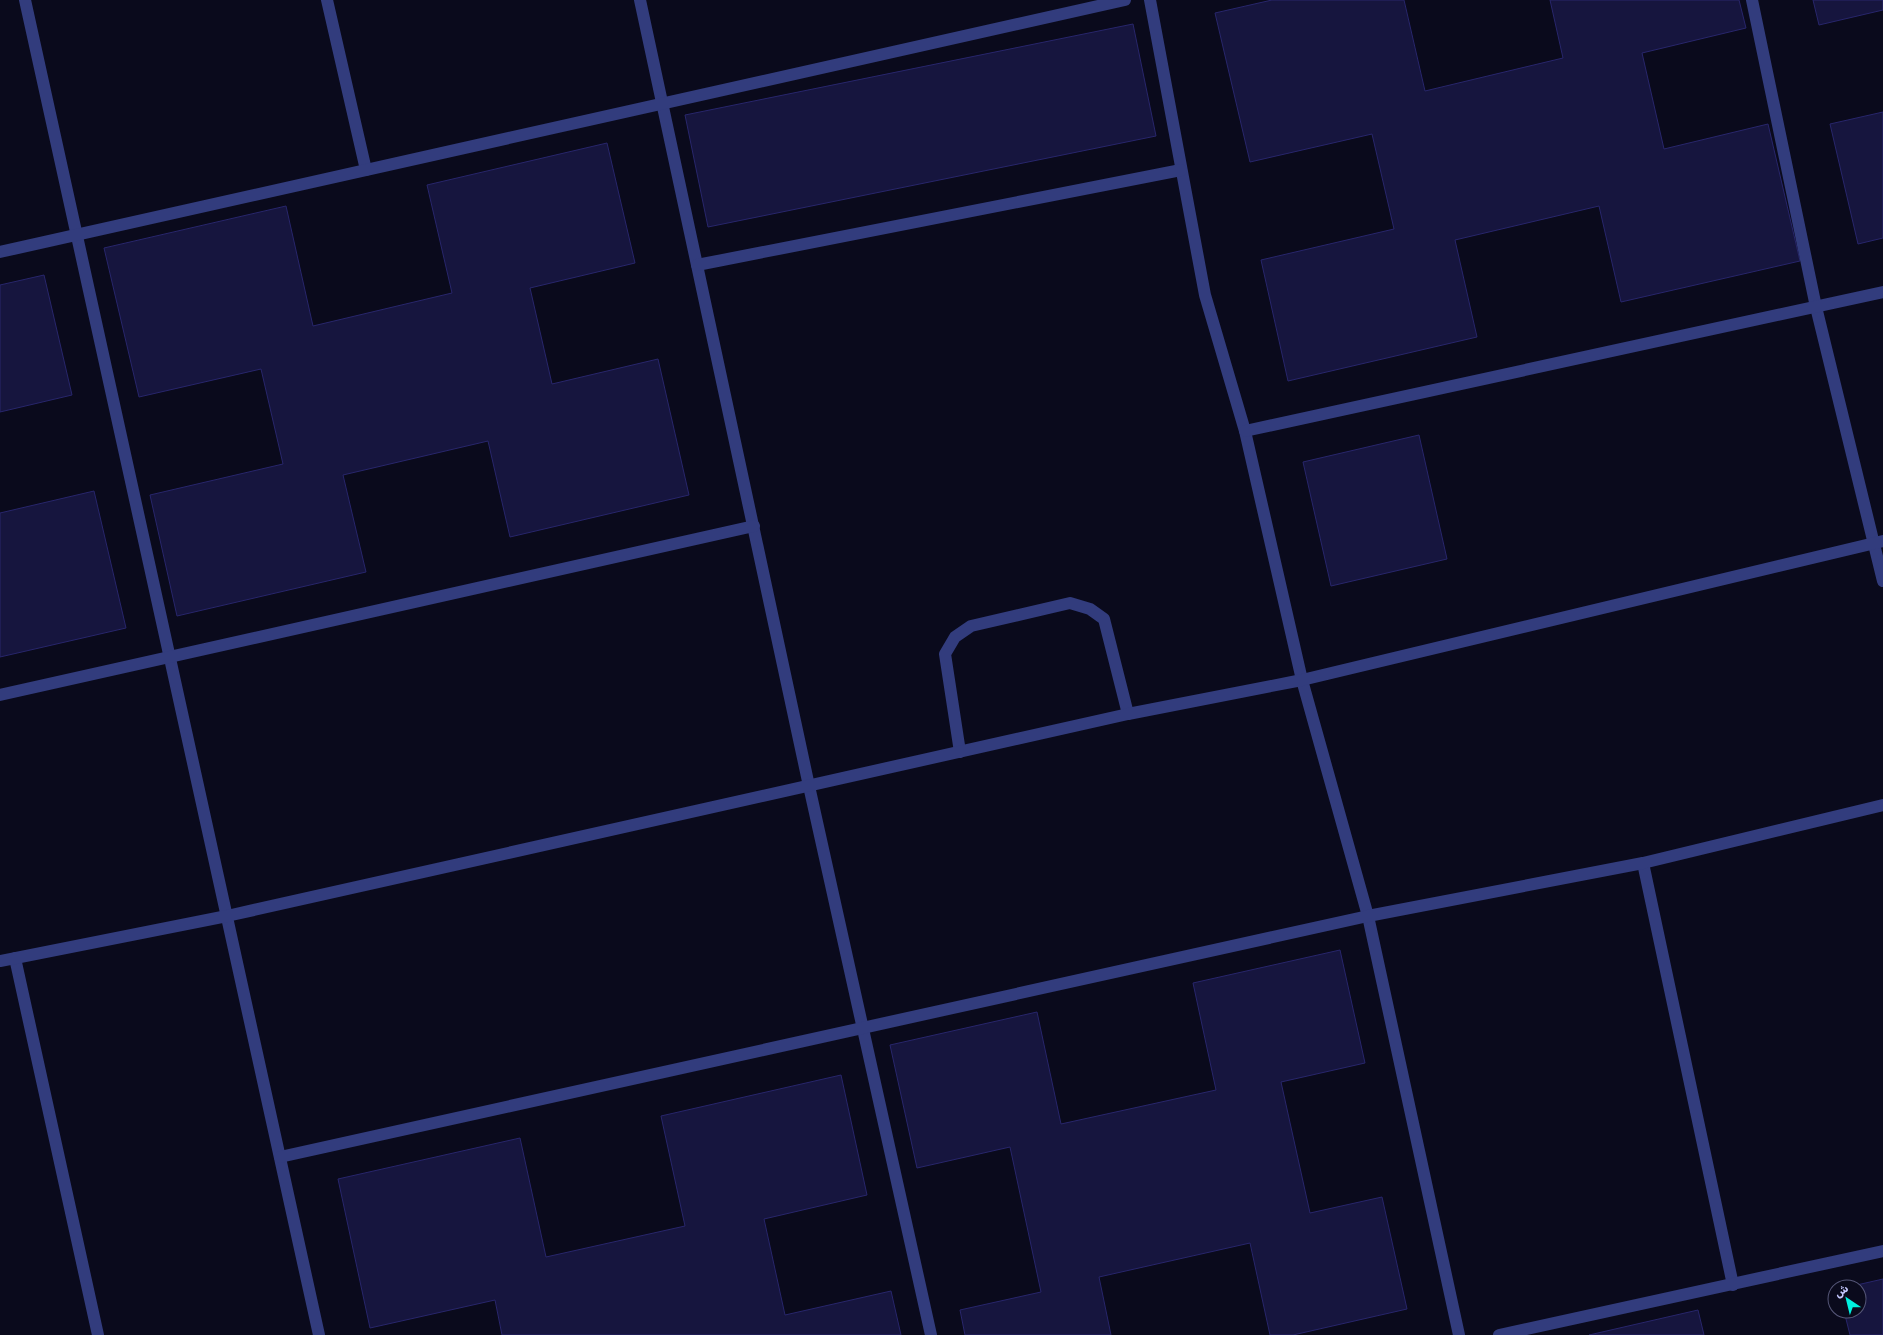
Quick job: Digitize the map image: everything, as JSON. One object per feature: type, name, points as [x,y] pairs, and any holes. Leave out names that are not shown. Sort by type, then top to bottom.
[{"type":"street","points":[[25,0],[319,1335]]},
{"type":"street","points":[[327,0],[366,170]]},
{"type":"street","points":[[640,0],[809,786],[931,1335]]},
{"type":"street","points":[[0,252],[1125,0]]},
{"type":"street","points":[[1150,0],[1205,295],[1245,431],[1302,680],[1368,916],[1459,1335]]},
{"type":"street","points":[[1752,0],[1816,307],[1879,542],[1883,581]]},
{"type":"street","points":[[697,265],[1181,170]]},
{"type":"street","points":[[1245,431],[1883,292]]},
{"type":"street","points":[[0,695],[754,526]]},
{"type":"street","points":[[0,961],[227,916],[1128,714],[1302,680],[1879,542]]},
{"type":"street","points":[[960,752],[945,654],[955,637],[971,626],[1070,603],[1090,609],[1104,619],[1128,714]]},
{"type":"street","points":[[280,1157],[1368,916],[1643,863],[1883,805]]},
{"type":"street","points":[[1643,863],[1733,1285]]},
{"type":"street","points":[[15,958],[98,1335]]},
{"type":"street","points":[[1499,1335],[1883,1251]]},
{"type":"building","points":[[1272,0],[1404,0],[1425,91],[1563,58],[1550,0],[1739,0],[1746,28],[1642,53],[1664,149],[1768,124],[1800,261],[1621,302],[1599,206],[1455,240],[1477,337],[1288,381],[1261,260],[1394,229],[1372,134],[1250,162],[1215,13]]},
{"type":"building","points":[[1813,0],[1883,0],[1883,10],[1819,25]]},
{"type":"building","points":[[1133,24],[1156,136],[708,227],[685,115]]},
{"type":"building","points":[[1883,112],[1883,238],[1858,244],[1830,124]]},
{"type":"building","points":[[607,143],[635,263],[530,288],[552,384],[658,359],[689,495],[510,537],[488,441],[343,475],[366,572],[177,616],[150,495],[283,464],[261,369],[139,397],[104,248],[286,206],[313,326],[452,293],[427,185]]},
{"type":"building","points":[[44,275],[72,395],[0,412],[0,285]]},
{"type":"building","points":[[1419,435],[1447,559],[1331,586],[1303,462]]},
{"type":"building","points":[[94,491],[126,628],[0,657],[0,513]]},
{"type":"building","points":[[1340,950],[1365,1063],[1281,1082],[1310,1213],[1382,1197],[1407,1309],[1293,1335],[1270,1335],[1250,1243],[1099,1277],[1111,1335],[965,1335],[960,1310],[1041,1292],[1010,1147],[917,1168],[890,1045],[1037,1012],[1061,1124],[1216,1090],[1193,983]]},
{"type":"building","points":[[841,1075],[867,1195],[764,1219],[785,1315],[891,1291],[901,1335],[502,1335],[495,1300],[370,1328],[338,1179],[520,1138],[546,1257],[685,1226],[661,1116]]},
{"type":"building","points":[[1883,1279],[1883,1335],[1850,1335],[1846,1319],[1867,1319],[1867,1283]]},
{"type":"building","points":[[1698,1310],[1704,1335],[1589,1335]]}]
